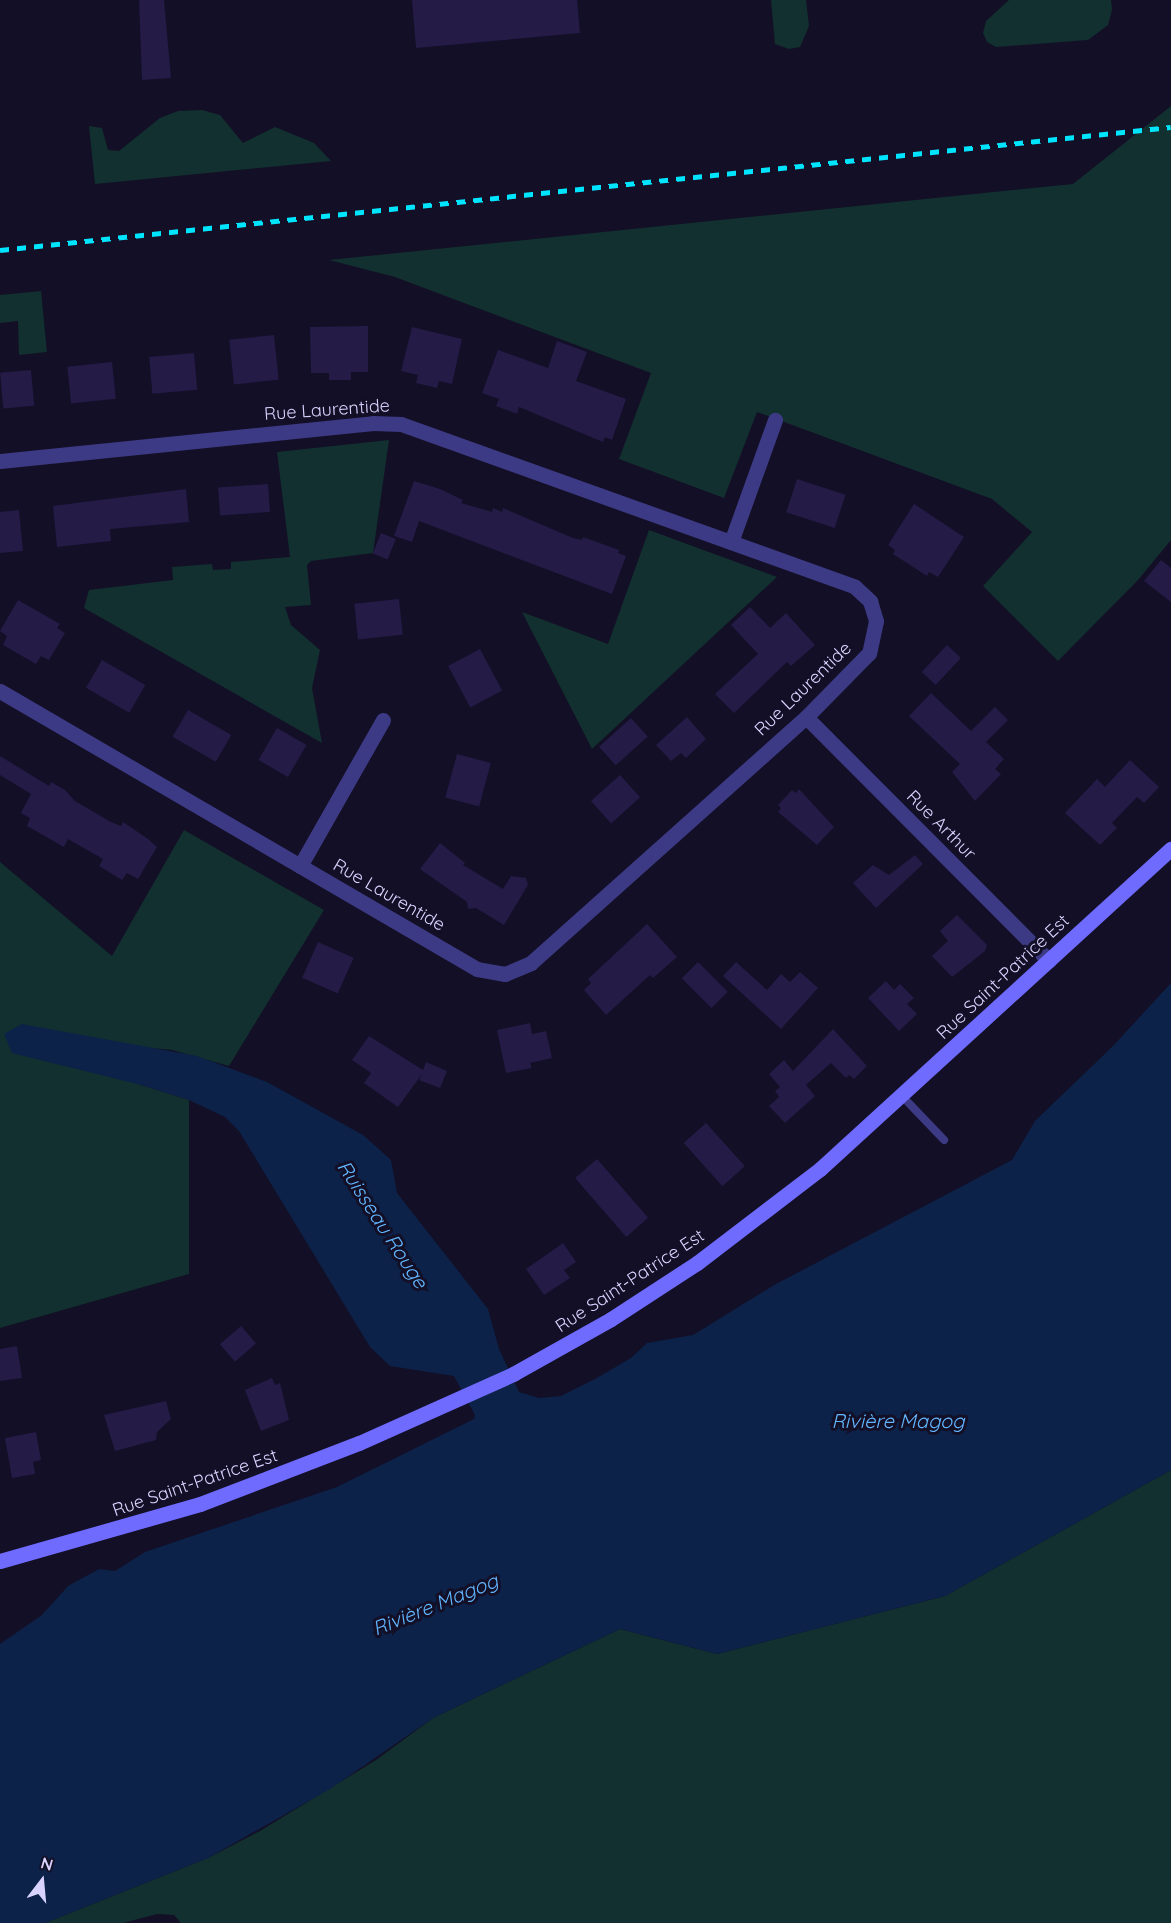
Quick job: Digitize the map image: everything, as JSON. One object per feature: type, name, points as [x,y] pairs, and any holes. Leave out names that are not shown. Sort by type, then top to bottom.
[{"type":"street","points":[[731,542],[775,420]]},
{"type":"street","name":"Rue Laurentide","points":[[0,461],[392,423],[855,587],[874,610],[876,632],[869,653],[806,717],[531,963],[514,972],[495,974],[477,969],[0,691]]},
{"type":"street","name":"Rue Arthur","points":[[806,717],[1048,962]]},
{"type":"street","points":[[300,866],[383,720]]},
{"type":"street","name":"Rue Saint-Patrice Est","points":[[0,1561],[200,1504],[462,1399],[513,1374],[601,1325],[698,1263],[812,1176],[1171,849]]},
{"type":"lane","points":[[902,1096],[944,1140]]},
{"type":"green space","points":[[771,0],[806,0],[809,26],[800,47],[789,49],[775,44]]},
{"type":"green space","points":[[1009,0],[1111,0],[1112,10],[1108,25],[1088,40],[996,47],[987,42],[983,33],[986,21]]},
{"type":"green space","points":[[1171,106],[1171,540],[1138,580],[1058,661],[983,586],[1032,532],[992,499],[757,412],[724,498],[619,459],[651,373],[395,277],[329,260],[1073,184]]},
{"type":"green space","points":[[202,110],[220,115],[243,143],[275,127],[314,143],[331,161],[95,184],[89,126],[102,128],[108,150],[119,151],[160,118],[178,111]]},
{"type":"green space","points":[[41,291],[47,352],[19,355],[18,321],[0,323],[0,295]]},
{"type":"green space","points":[[389,440],[373,553],[311,561],[307,565],[311,605],[285,607],[291,625],[320,650],[312,688],[322,743],[84,608],[89,590],[173,580],[172,567],[212,564],[213,570],[231,569],[231,562],[290,557],[277,452]]},
{"type":"green space","points":[[649,530],[777,577],[592,749],[522,612],[608,644]]},
{"type":"green space","points":[[184,830],[324,910],[229,1066],[172,1050],[131,1046],[141,1085],[189,1100],[189,1274],[0,1328],[0,862],[112,956]]},
{"type":"green space","points":[[1171,1470],[1171,1923],[181,1923],[174,1915],[157,1914],[123,1923],[45,1923],[208,1858],[260,1831],[376,1760],[433,1718],[620,1629],[717,1654],[945,1596]]},
{"type":"water","name":"Rivière Magog","points":[[1171,983],[1171,1470],[945,1596],[717,1654],[620,1629],[433,1718],[330,1789],[208,1858],[45,1923],[0,1923],[0,1644],[42,1615],[68,1586],[99,1569],[115,1571],[145,1552],[337,1487],[474,1419],[475,1415],[454,1376],[390,1366],[370,1347],[239,1131],[225,1117],[189,1100],[141,1085],[12,1053],[4,1034],[22,1024],[197,1056],[267,1082],[363,1135],[391,1160],[397,1193],[488,1309],[499,1349],[519,1392],[539,1398],[561,1396],[595,1379],[631,1358],[647,1343],[693,1335],[776,1284],[1012,1160],[1035,1121],[1113,1046]]},
{"type":"building","points":[[139,0],[164,0],[171,78],[142,80]]},
{"type":"building","points":[[412,0],[577,0],[580,33],[416,48]]},
{"type":"building","points":[[368,326],[368,372],[351,372],[351,380],[329,380],[329,373],[311,373],[310,327]]},
{"type":"building","points":[[412,327],[462,339],[452,384],[439,381],[437,388],[416,383],[418,375],[401,371]]},
{"type":"building","points":[[274,335],[279,380],[234,384],[229,340]]},
{"type":"building","points":[[557,341],[587,352],[576,381],[626,399],[612,440],[605,437],[603,442],[519,407],[517,414],[496,406],[499,399],[482,393],[498,350],[548,368]]},
{"type":"building","points":[[194,353],[197,390],[152,394],[149,357]]},
{"type":"building","points":[[112,362],[116,399],[71,404],[67,367]]},
{"type":"building","points":[[31,370],[34,406],[3,409],[0,373]]},
{"type":"building","points":[[797,479],[846,495],[835,528],[786,512]]},
{"type":"building","points":[[414,481],[440,489],[463,500],[461,503],[492,512],[493,508],[502,512],[503,508],[573,538],[582,540],[583,537],[619,550],[618,553],[626,556],[612,594],[419,521],[412,542],[394,536]]},
{"type":"building","points":[[268,484],[270,512],[220,515],[218,487]]},
{"type":"building","points":[[186,489],[189,522],[110,529],[111,541],[57,547],[53,506]]},
{"type":"building","points":[[914,504],[964,537],[938,577],[929,572],[927,576],[893,554],[895,550],[888,545]]},
{"type":"building","points":[[19,510],[23,551],[0,553],[0,512]]},
{"type":"building","points":[[381,533],[396,539],[388,559],[373,553]]},
{"type":"building","points":[[1161,560],[1171,568],[1171,602],[1144,581]]},
{"type":"building","points":[[399,599],[403,635],[358,640],[354,604]]},
{"type":"building","points":[[18,600],[60,624],[57,628],[65,633],[49,660],[41,656],[36,664],[3,645],[7,636],[0,631]]},
{"type":"building","points":[[750,607],[770,628],[786,613],[815,645],[791,666],[787,662],[734,713],[715,694],[758,654],[731,625]]},
{"type":"building","points":[[947,645],[961,658],[936,685],[922,672]]},
{"type":"building","points":[[480,649],[502,690],[470,707],[448,666]]},
{"type":"building","points":[[102,660],[145,685],[129,713],[86,688]]},
{"type":"building","points":[[931,693],[971,731],[995,707],[1008,720],[986,742],[1004,759],[995,769],[1001,774],[975,801],[952,772],[960,764],[909,716]]},
{"type":"building","points":[[188,710],[231,735],[216,762],[172,737]]},
{"type":"building","points":[[687,717],[706,739],[686,758],[681,753],[671,761],[656,745]]},
{"type":"building","points":[[631,718],[648,737],[616,765],[599,747]]},
{"type":"building","points":[[277,728],[306,745],[288,777],[258,760]]},
{"type":"building","points":[[457,754],[491,763],[479,807],[445,797]]},
{"type":"building","points":[[0,756],[49,786],[51,782],[65,790],[75,801],[111,822],[121,826],[123,822],[157,847],[138,879],[127,873],[122,880],[99,866],[103,859],[68,839],[64,847],[27,826],[30,818],[21,813],[31,794],[0,775]]},
{"type":"building","points":[[1130,760],[1159,787],[1144,803],[1137,797],[1112,823],[1117,828],[1100,845],[1065,813],[1097,779],[1105,787]]},
{"type":"building","points":[[620,775],[640,797],[611,823],[591,801]]},
{"type":"building","points":[[799,789],[834,827],[817,845],[778,812],[781,808],[778,805],[792,790],[796,793]]},
{"type":"building","points":[[440,843],[465,863],[463,865],[503,889],[511,876],[526,878],[528,885],[504,925],[476,908],[468,909],[467,902],[420,869]]},
{"type":"building","points":[[915,855],[923,864],[876,908],[853,883],[873,865],[889,875]]},
{"type":"building","points":[[957,915],[987,945],[985,951],[952,977],[932,956],[948,941],[940,931]]},
{"type":"building","points":[[647,924],[677,957],[653,978],[650,975],[606,1015],[584,990],[591,983],[588,979]]},
{"type":"building","points":[[318,942],[354,958],[338,993],[302,978]]},
{"type":"building","points":[[698,962],[728,992],[711,1008],[682,978]]},
{"type":"building","points":[[736,962],[767,990],[781,974],[790,982],[800,972],[818,988],[781,1029],[723,976]]},
{"type":"building","points":[[886,981],[894,990],[900,984],[914,998],[907,1004],[917,1014],[899,1031],[868,998]]},
{"type":"building","points":[[530,1023],[532,1034],[546,1031],[552,1058],[530,1063],[532,1068],[506,1073],[497,1030]]},
{"type":"building","points":[[833,1029],[867,1066],[854,1079],[849,1075],[846,1078],[831,1063],[806,1085],[815,1096],[785,1123],[769,1106],[779,1097],[775,1091],[780,1087],[769,1074],[784,1060],[793,1071]]},
{"type":"building","points":[[369,1036],[423,1070],[426,1062],[447,1071],[440,1088],[419,1080],[422,1074],[398,1107],[364,1083],[371,1073],[352,1060]]},
{"type":"building","points":[[706,1123],[745,1166],[723,1186],[684,1143]]},
{"type":"building","points":[[597,1159],[648,1218],[626,1237],[575,1178]]},
{"type":"building","points":[[563,1243],[576,1262],[564,1270],[570,1278],[544,1295],[526,1269]]},
{"type":"building","points":[[241,1326],[256,1343],[235,1362],[220,1344]]},
{"type":"building","points":[[17,1346],[22,1378],[0,1381],[0,1349]]},
{"type":"building","points":[[272,1378],[275,1385],[280,1383],[289,1420],[261,1431],[245,1390]]},
{"type":"building","points":[[166,1401],[171,1419],[157,1432],[156,1440],[115,1451],[104,1415]]},
{"type":"building","points":[[36,1432],[41,1460],[33,1462],[35,1474],[12,1478],[5,1438]]},
{"type":"railway","points":[[0,250],[1171,127]]},
{"type":"water label","name":"Ruisseau Rouge","points":[[383,1224]]}]
